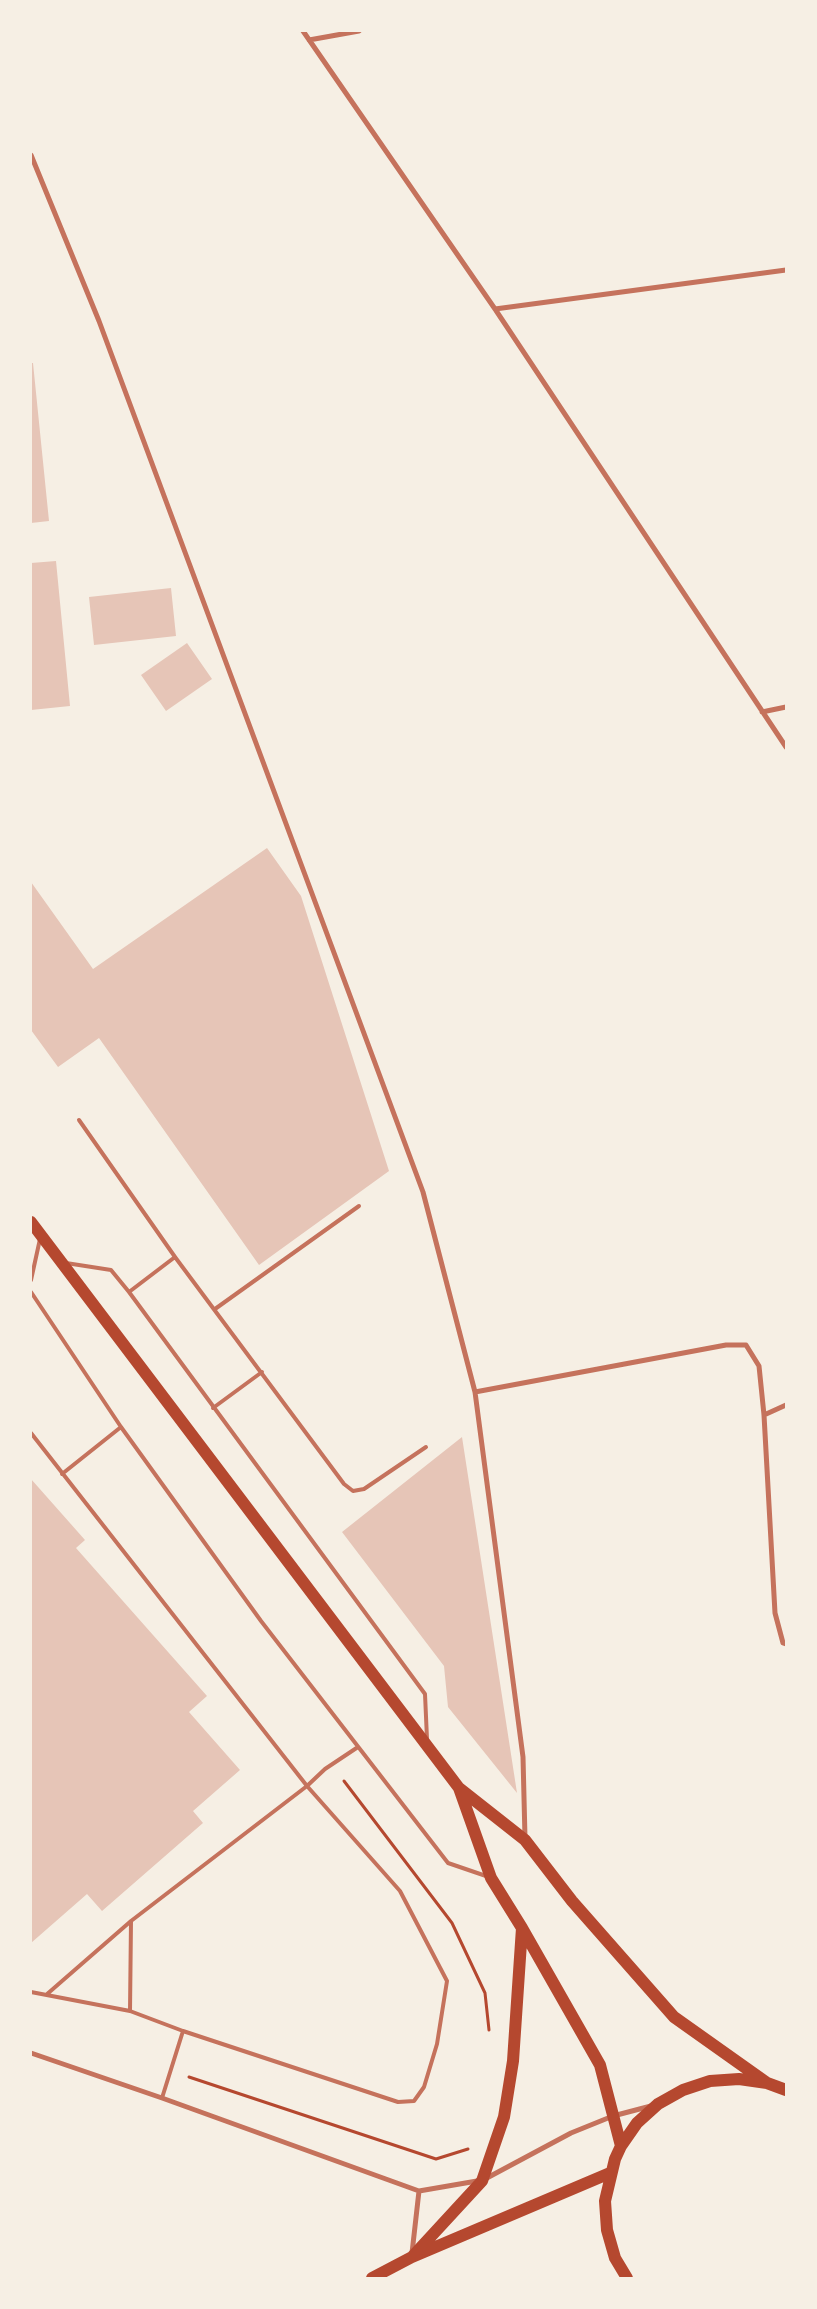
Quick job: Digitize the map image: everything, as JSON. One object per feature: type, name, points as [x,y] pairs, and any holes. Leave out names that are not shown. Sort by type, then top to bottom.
[{"type":"main road","points":[[31,1222],[459,1788],[525,1840],[572,1901],[674,2016],[767,2083]]},
{"type":"main road","points":[[459,1788],[491,1878],[522,1928],[600,2065],[620,2146]]},
{"type":"main road","points":[[412,2257],[482,2180],[504,2117],[513,2060],[522,1928]]},
{"type":"main road","points":[[627,2278],[616,2258],[607,2230],[605,2201],[610,2173],[620,2146],[637,2123],[658,2104],[683,2090],[710,2081],[739,2079],[767,2083],[786,2090]]},
{"type":"main road","points":[[372,2278],[412,2257],[610,2173]]},
{"type":"street","points":[[303,31],[495,309],[786,746]]},
{"type":"street","points":[[309,40],[359,31]]},
{"type":"street","points":[[31,155],[102,331],[423,1192],[475,1392],[523,1757],[525,1840]]},
{"type":"street","points":[[495,309],[786,270]]},
{"type":"street","points":[[762,712],[786,707]]},
{"type":"street","points":[[475,1392],[726,1344],[746,1345],[759,1366],[764,1415],[775,1613],[783,1643],[786,1644]]},
{"type":"street","points":[[764,1415],[786,1405]]},
{"type":"street","points":[[31,2052],[419,2191],[482,2180],[571,2133],[613,2116],[658,2104]]},
{"type":"street","points":[[412,2257],[419,2191]]},
{"type":"lane","points":[[79,1120],[175,1257],[344,1484],[353,1491],[364,1489],[426,1447]]},
{"type":"lane","points":[[215,1310],[359,1206]]},
{"type":"lane","points":[[31,1280],[40,1234]]},
{"type":"lane","points":[[129,1292],[175,1257]]},
{"type":"lane","points":[[60,1262],[111,1270],[129,1292],[425,1694],[427,1746]]},
{"type":"lane","points":[[31,1292],[121,1427],[261,1621],[448,1863],[491,1878]]},
{"type":"lane","points":[[213,1408],[262,1372]]},
{"type":"lane","points":[[62,1474],[121,1427]]},
{"type":"lane","points":[[31,1434],[307,1786],[400,1891],[447,1980],[437,2044],[424,2087],[414,2100],[398,2102],[183,2031],[130,2011],[31,1992]]},
{"type":"lane","points":[[46,1995],[131,1921],[307,1786],[324,1769],[358,1746]]},
{"type":"lane","points":[[130,2011],[131,1921]]},
{"type":"lane","points":[[162,2098],[183,2031]]},
{"type":"path","points":[[170,2070],[436,2159],[475,2146]]},
{"type":"building","points":[[31,363],[33,363],[49,521],[31,523]]},
{"type":"building","points":[[56,561],[70,706],[31,710],[31,563]]},
{"type":"building","points":[[171,588],[176,636],[94,645],[89,597]]},
{"type":"building","points":[[187,643],[212,679],[166,711],[141,675]]},
{"type":"building","points":[[267,848],[301,896],[389,1171],[259,1265],[99,1038],[58,1067],[31,1030],[31,882],[93,969]]},
{"type":"building","points":[[462,1437],[517,1793],[448,1707],[444,1666],[342,1532]]},
{"type":"building","points":[[31,1479],[85,1540],[76,1548],[207,1696],[189,1712],[240,1770],[193,1811],[203,1823],[102,1911],[87,1894],[31,1943]]}]
